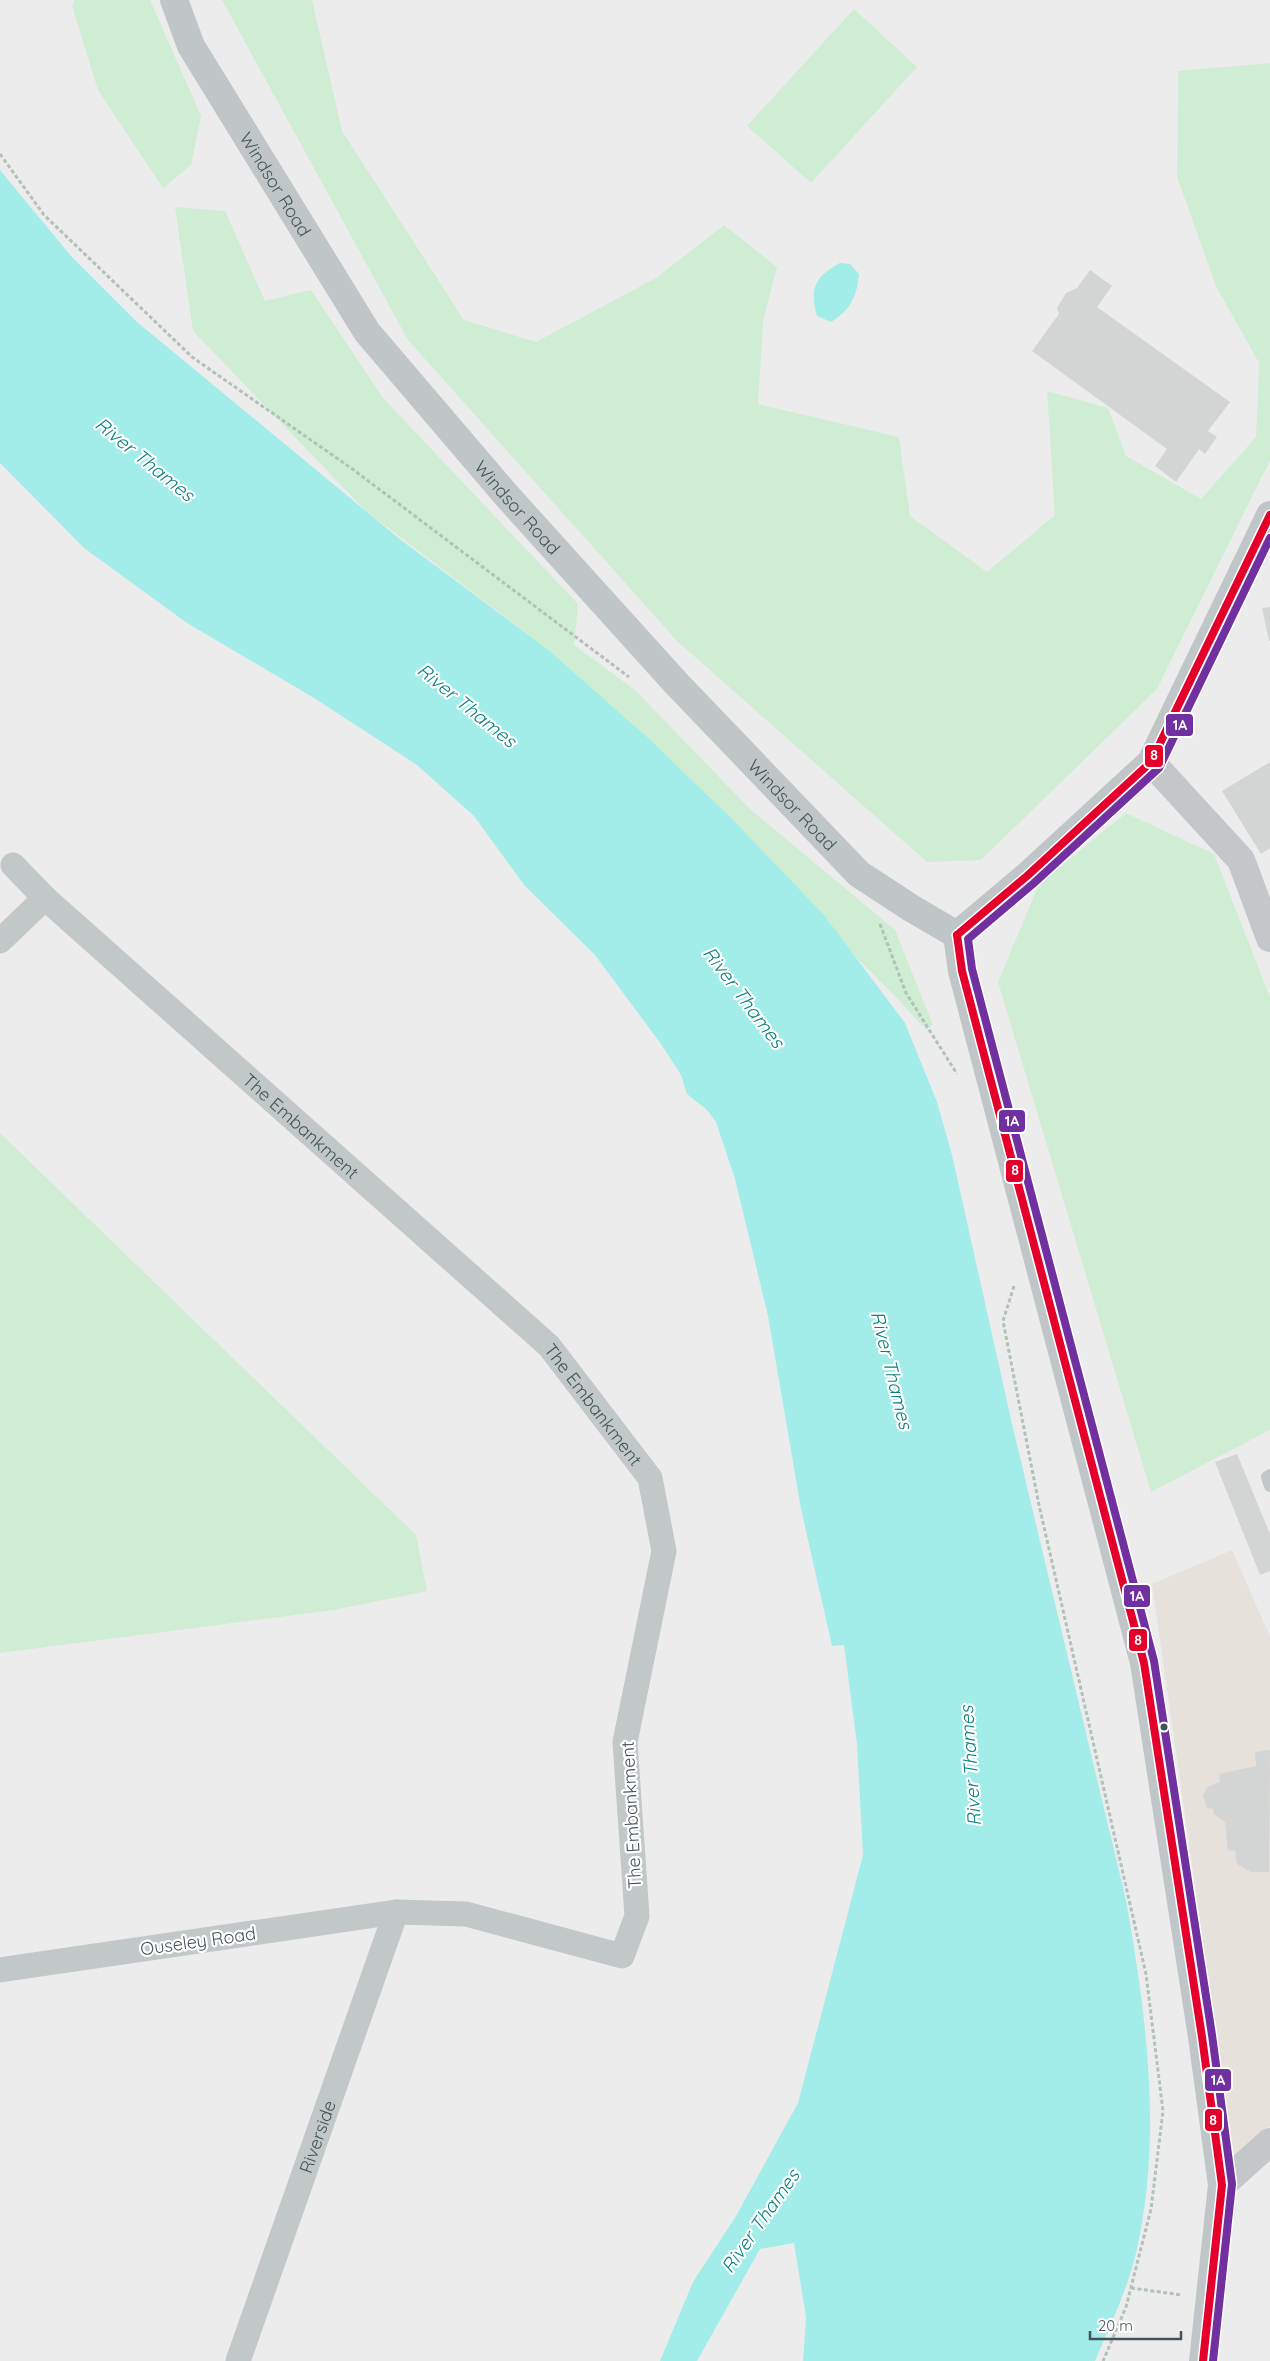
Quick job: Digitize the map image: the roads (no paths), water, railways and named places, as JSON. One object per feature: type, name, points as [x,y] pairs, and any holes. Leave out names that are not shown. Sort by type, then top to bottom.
[{"type":"main road","name":"Windsor Road","points":[[174,0],[191,46],[367,332],[507,496],[662,668],[859,874],[911,908],[958,935]]},
{"type":"main road","points":[[1203,2361],[1222,2185],[1202,2037],[1144,1662],[962,971],[958,935],[1027,876],[1151,762],[1270,515]]},
{"type":"main road","points":[[1151,762],[1241,860],[1270,938]]},
{"type":"main road","points":[[1222,2185],[1270,2142]]},
{"type":"street","points":[[0,941],[45,898],[13,865]]},
{"type":"street","name":"The Embankment","points":[[45,898],[549,1346],[650,1478],[664,1551],[625,1742],[637,1916],[622,1956],[466,1914],[396,1912]]},
{"type":"street","name":"Ouseley Road","points":[[0,1970],[396,1912]]},
{"type":"street","name":"Riverside","points":[[238,2361],[396,1912]]},
{"type":"lane","points":[[1270,1475],[1267,1477],[1270,1486]]},
{"type":"water","name":"River Thames","points":[[0,170],[71,256],[137,322],[401,540],[546,648],[647,737],[731,818],[824,915],[905,1023],[937,1102],[952,1155],[1013,1428],[1126,1900],[1140,1985],[1145,2029],[1150,2115],[1149,2159],[1145,2202],[1135,2259],[1120,2304],[1095,2361],[803,2361],[806,2317],[794,2243],[760,2249],[697,2361],[660,2361],[693,2282],[736,2216],[798,2103],[863,1855],[857,1744],[844,1645],[832,1646],[801,1509],[768,1316],[735,1179],[716,1122],[707,1110],[687,1094],[681,1075],[661,1044],[595,955],[525,886],[474,816],[417,765],[314,698],[187,623],[84,548],[0,463]]},
{"type":"water","points":[[840,263],[850,264],[859,274],[858,282],[848,308],[831,322],[817,316],[814,291],[820,278]]}]
